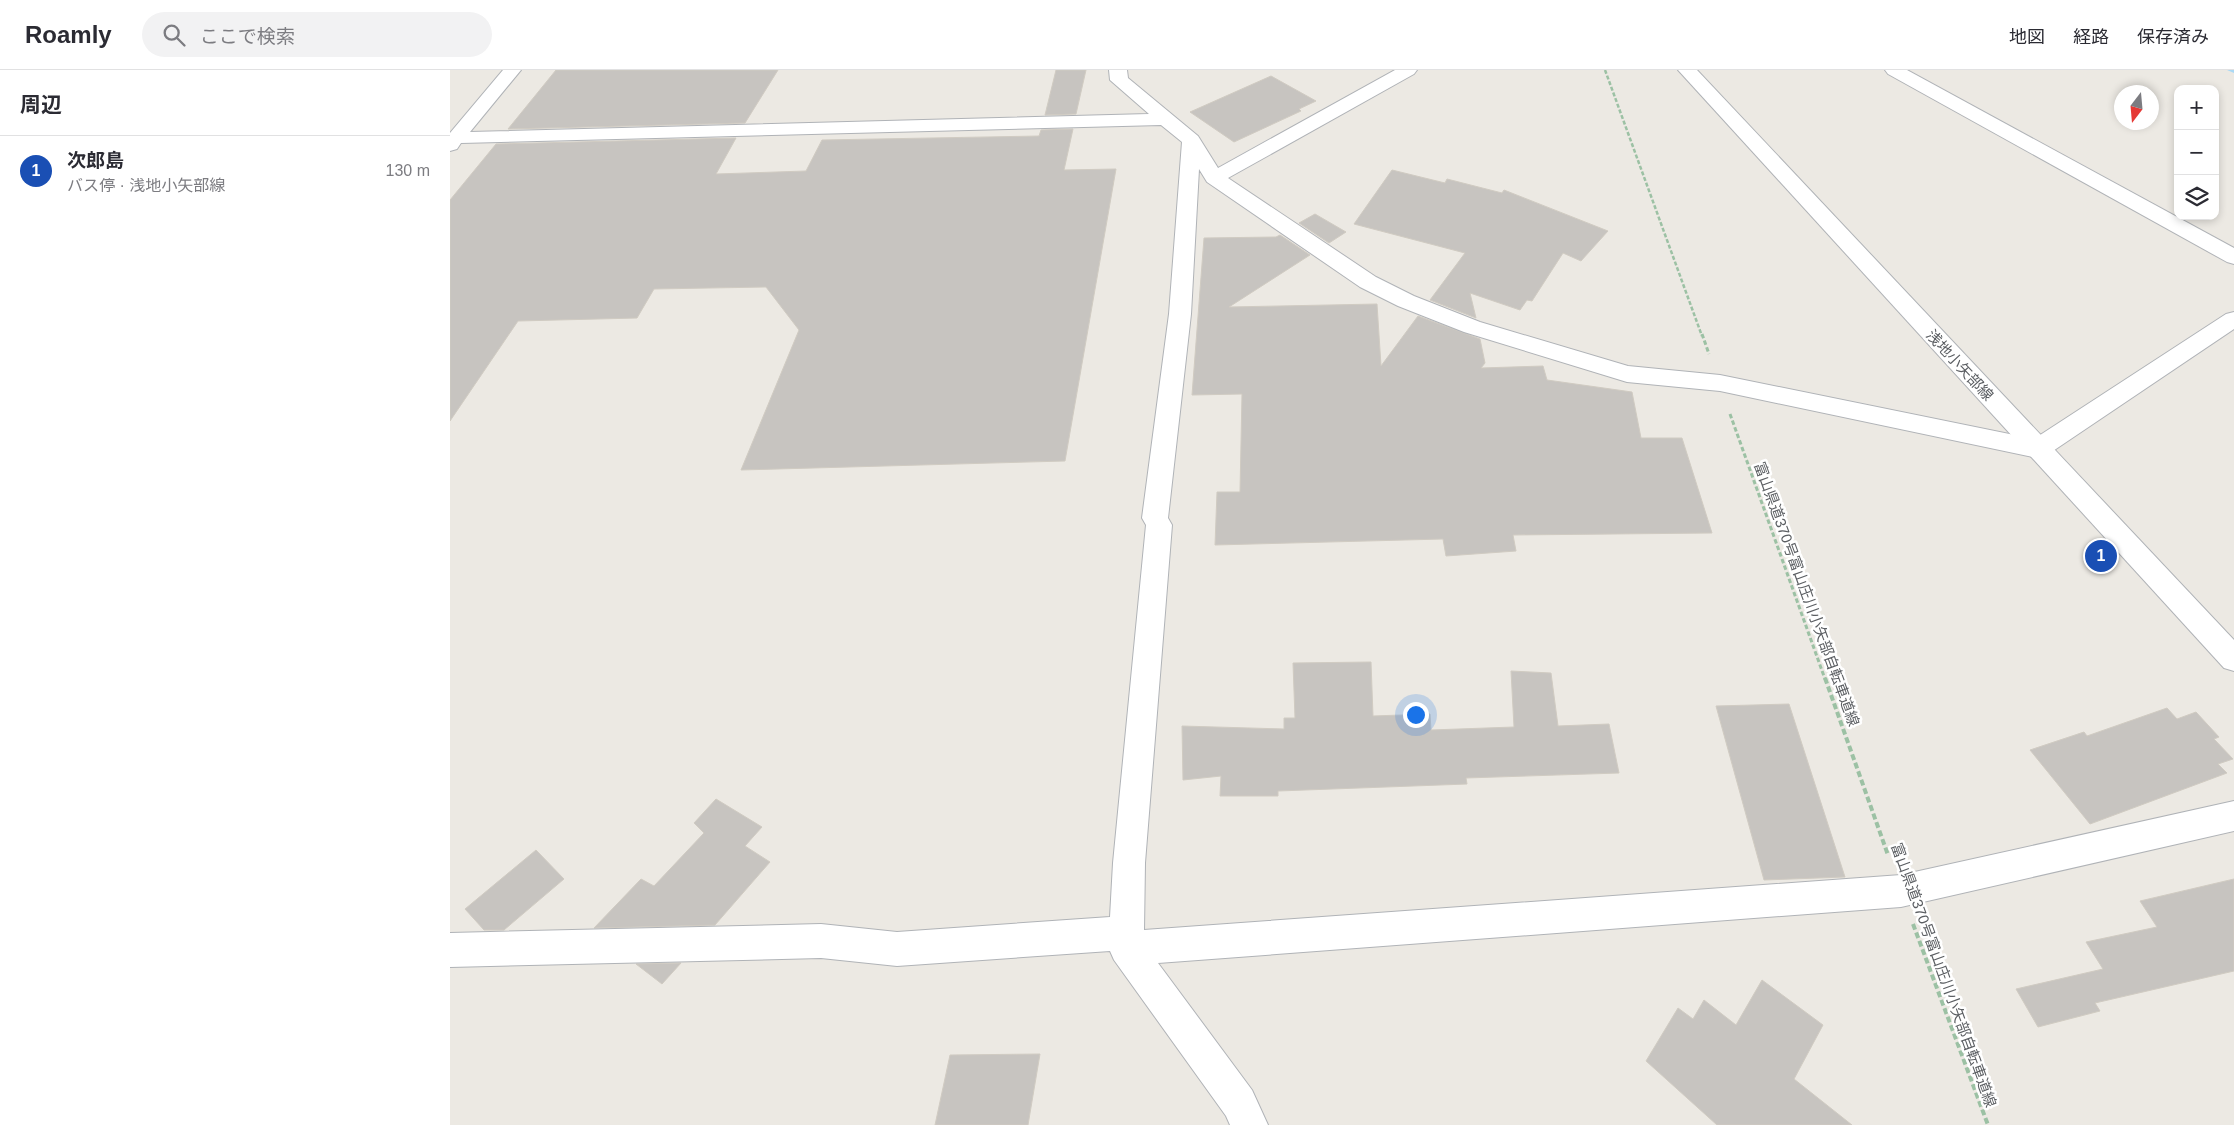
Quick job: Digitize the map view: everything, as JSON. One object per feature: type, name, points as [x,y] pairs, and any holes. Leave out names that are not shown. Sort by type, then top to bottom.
[{"type":"street","points":[[453,142],[512,70]]},
{"type":"street","points":[[1118,70],[1119,80],[1191,140],[1214,178],[1368,282],[1406,301],[1472,327],[1627,374],[1720,383],[2038,450],[2234,319]]},
{"type":"street","points":[[1214,178],[1408,70]]},
{"type":"street","name":"浅地小矢部線","points":[[1687,70],[2234,659]]},
{"type":"street","points":[[1894,70],[2234,257]]},
{"type":"street","points":[[453,142],[1164,119]]},
{"type":"street","points":[[1191,140],[1180,314],[1155,518],[1159,525],[1129,863],[1126,940],[1239,1103],[1249,1125]]},
{"type":"street","points":[[450,950],[821,941],[897,949],[1126,940],[1901,891],[2234,816]]},
{"type":"path","name":"富山県道370号富山庄川小矢部自転車道線","points":[[1605,70],[1720,383],[1901,891],[1988,1125]]},
{"type":"building","points":[[556,70],[778,70],[745,123],[508,129]]},
{"type":"building","points":[[1056,70],[1086,70],[1076,114],[1045,115]]},
{"type":"building","points":[[1271,76],[1316,101],[1299,109],[1301,111],[1234,142],[1190,112]]},
{"type":"building","points":[[1073,129],[1064,170],[1116,169],[1065,461],[741,470],[799,330],[766,287],[654,289],[637,318],[518,321],[450,421],[450,200],[496,144],[736,138],[716,174],[806,171],[822,140],[1039,136],[1041,130]]},
{"type":"building","points":[[1392,170],[1445,183],[1447,179],[1502,193],[1504,190],[1608,231],[1581,261],[1563,253],[1532,301],[1527,300],[1520,310],[1470,293],[1476,318],[1430,300],[1465,253],[1354,224]]},
{"type":"building","points":[[1315,214],[1346,232],[1329,243],[1299,223]]},
{"type":"building","points":[[1280,235],[1310,255],[1229,307],[1377,304],[1381,366],[1418,316],[1480,339],[1485,363],[1481,368],[1543,366],[1547,380],[1632,392],[1641,438],[1682,438],[1712,533],[1513,535],[1516,551],[1446,556],[1443,539],[1215,545],[1217,492],[1240,492],[1242,394],[1192,395],[1204,238],[1276,237]]},
{"type":"building","points":[[1371,662],[1373,716],[1430,714],[1431,730],[1514,727],[1511,671],[1551,673],[1558,726],[1609,724],[1619,773],[1466,778],[1467,784],[1278,791],[1278,796],[1220,796],[1221,776],[1183,780],[1182,726],[1284,729],[1284,718],[1295,718],[1293,663]]},
{"type":"building","points":[[1789,704],[1845,877],[1764,880],[1716,706]]},
{"type":"building","points":[[2167,708],[2177,719],[2196,712],[2219,737],[2214,739],[2233,759],[2218,764],[2227,773],[2090,824],[2030,750],[2084,732],[2087,736]]},
{"type":"building","points":[[716,799],[762,827],[745,846],[770,862],[715,925],[594,928],[641,879],[654,886],[704,833],[694,823]]},
{"type":"building","points":[[536,850],[564,879],[504,930],[484,930],[465,909]]},
{"type":"building","points":[[2234,879],[2234,971],[2095,1003],[2100,1011],[2038,1027],[2016,989],[2103,969],[2086,942],[2157,927],[2140,901]]},
{"type":"building","points":[[681,963],[662,984],[636,964]]},
{"type":"building","points":[[1762,980],[1823,1025],[1794,1079],[1852,1125],[1717,1125],[1646,1061],[1678,1008],[1693,1019],[1704,1000],[1736,1025]]},
{"type":"building","points":[[1040,1054],[1028,1125],[935,1125],[950,1055]]},
{"type":"place","name":"次郎島","points":[[2101,556]]}]
